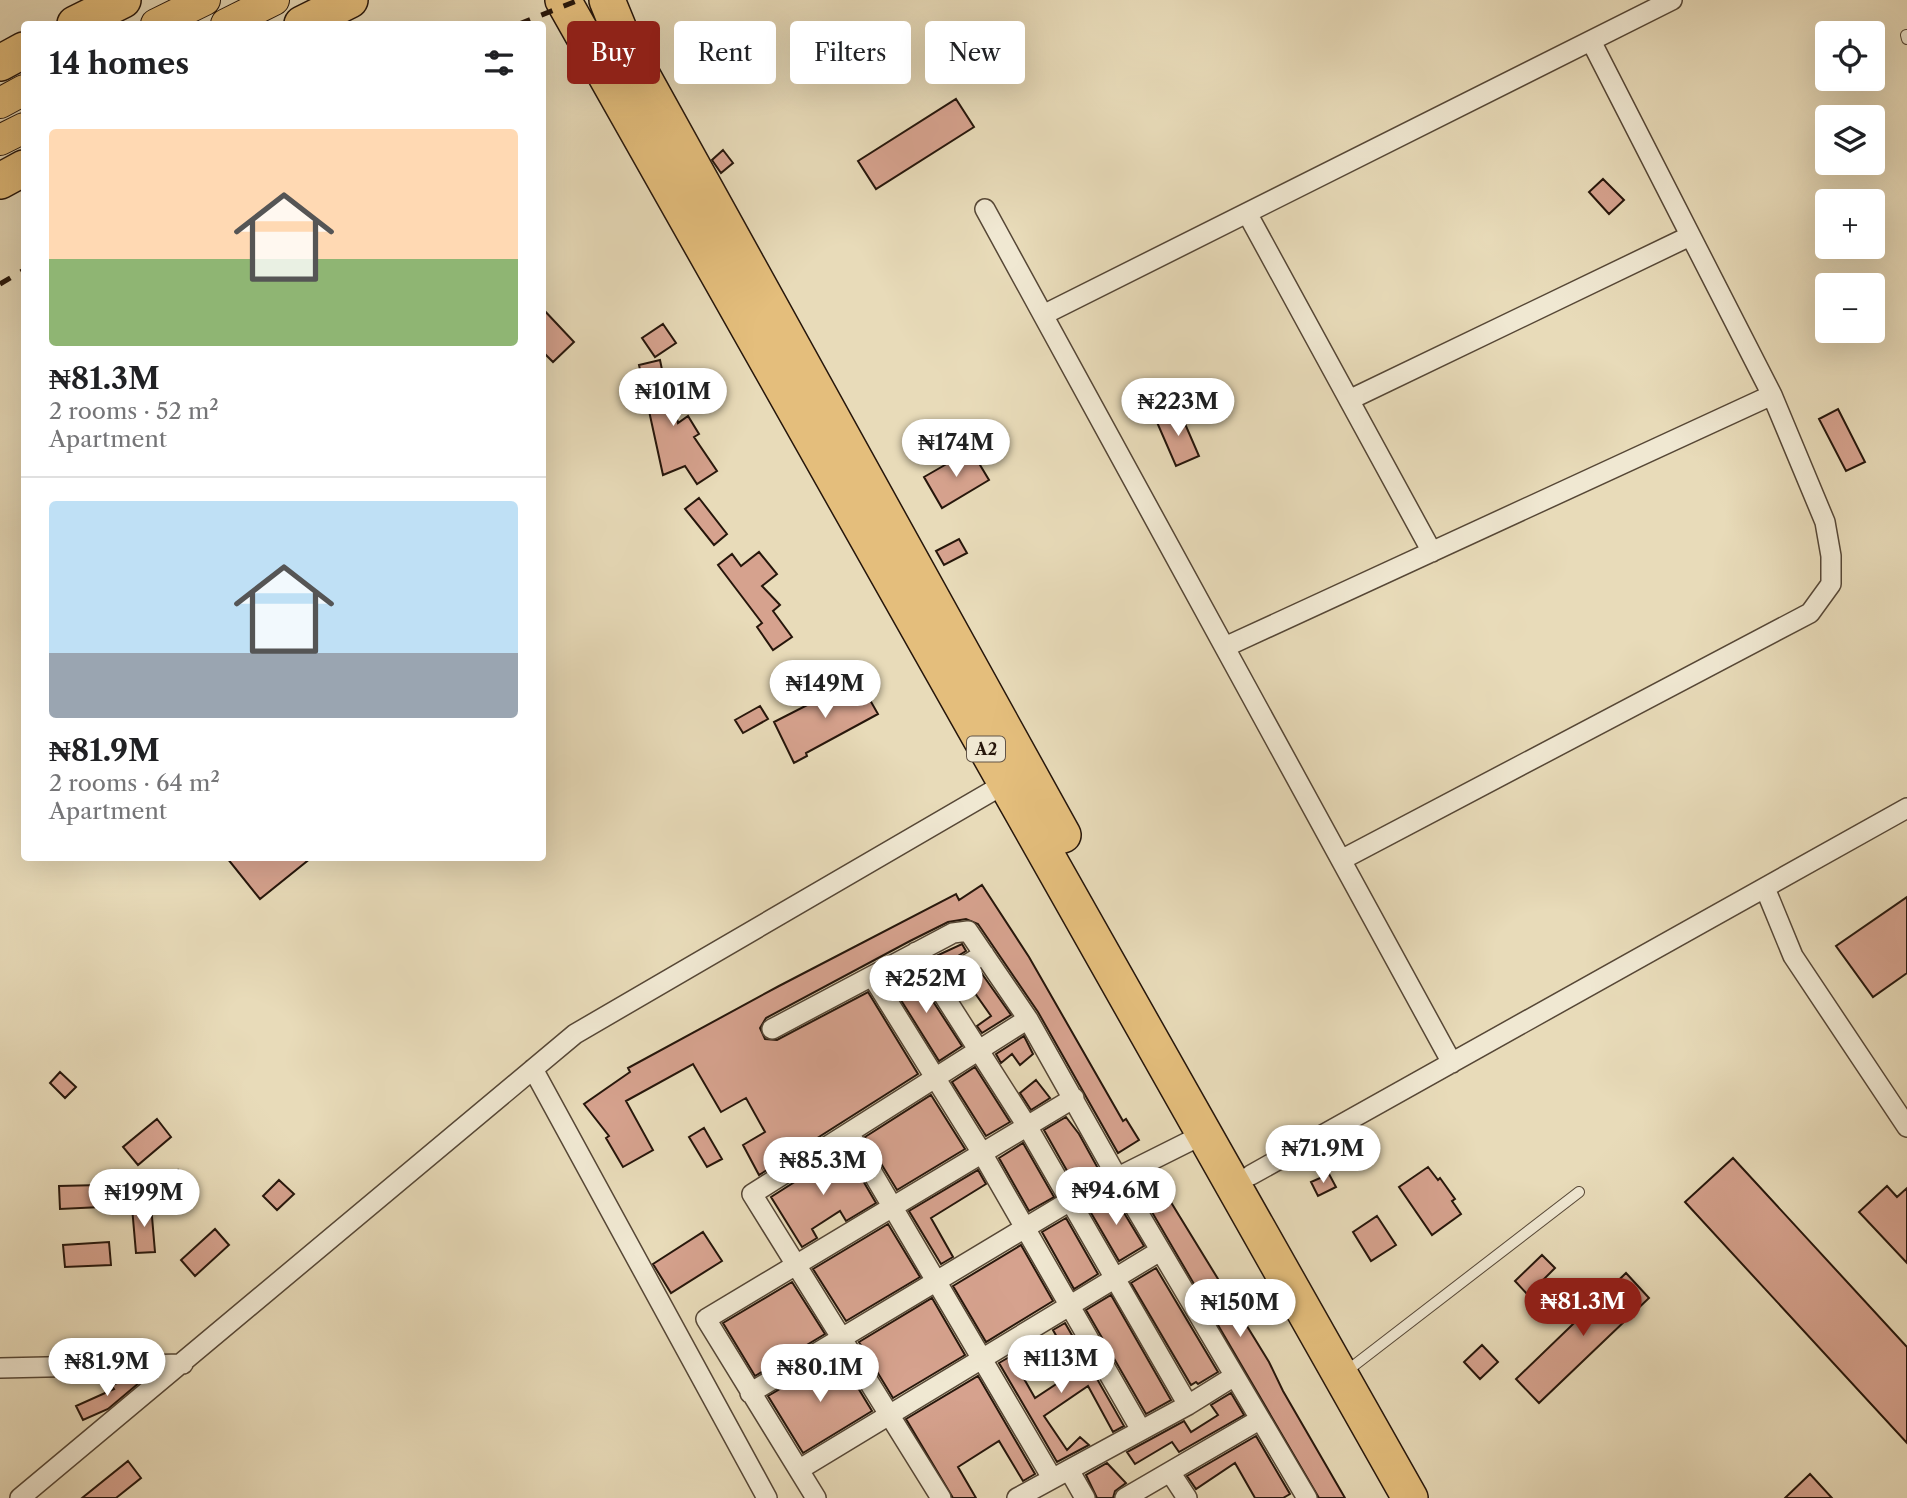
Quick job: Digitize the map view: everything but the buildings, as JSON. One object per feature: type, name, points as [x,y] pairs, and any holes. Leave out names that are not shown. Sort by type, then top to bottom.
[{"type":"highway","points":[[81,21],[123,0]]},
{"type":"highway","points":[[308,21],[350,0]]},
{"type":"highway","name":"A2","points":[[607,0],[625,44],[1251,1175],[1352,1367],[1433,1498]]},
{"type":"highway","name":"A2","points":[[562,1],[1410,1498]]},
{"type":"highway","points":[[0,63],[21,52]]},
{"type":"highway","points":[[0,181],[21,170]]},
{"type":"main road","points":[[162,21],[205,0]]},
{"type":"main road","points":[[232,21],[274,0]]},
{"type":"main road","points":[[0,103],[21,92]]},
{"type":"main road","points":[[0,140],[21,130]]},
{"type":"street","points":[[1043,315],[1672,0]]},
{"type":"street","points":[[1341,860],[1810,613],[1830,584],[1831,556],[1825,522],[1772,396],[1591,41]]},
{"type":"street","points":[[985,209],[1452,1063]]},
{"type":"street","points":[[1247,213],[1432,552]]},
{"type":"street","points":[[1349,400],[1690,236]]},
{"type":"street","points":[[1225,648],[1772,396]]},
{"type":"street","points":[[20,1498],[575,1034],[1006,783]]},
{"type":"street","points":[[1251,1175],[1907,808]]},
{"type":"street","points":[[1765,888],[1793,956],[1907,1127]]},
{"type":"street","points":[[772,1029],[916,952],[961,931],[968,931],[1028,1018],[1302,1496]]},
{"type":"street","points":[[916,952],[1027,1126],[1188,1405]]},
{"type":"street","points":[[936,984],[984,954]]},
{"type":"street","points":[[872,976],[982,1153],[1141,1430]]},
{"type":"street","points":[[941,1498],[752,1194],[1028,1018]]},
{"type":"street","points":[[533,1069],[767,1498]]},
{"type":"street","points":[[816,1498],[706,1319],[1074,1098]]},
{"type":"street","points":[[849,1133],[983,1358],[1061,1474],[1085,1498]]},
{"type":"street","points":[[750,1393],[1070,1201],[1204,1133]]},
{"type":"street","points":[[800,1469],[1160,1251]]},
{"type":"street","points":[[0,1368],[183,1364]]},
{"type":"street","points":[[1017,1498],[1188,1405],[1233,1377]]},
{"type":"street","points":[[1125,1498],[1259,1420]]},
{"type":"street","points":[[1170,1472],[1186,1498]]},
{"type":"lane","points":[[1352,1367],[1579,1192]]},
{"type":"railway","points":[[526,21],[579,0]]},
{"type":"railway","points":[[0,284],[21,272]]}]
